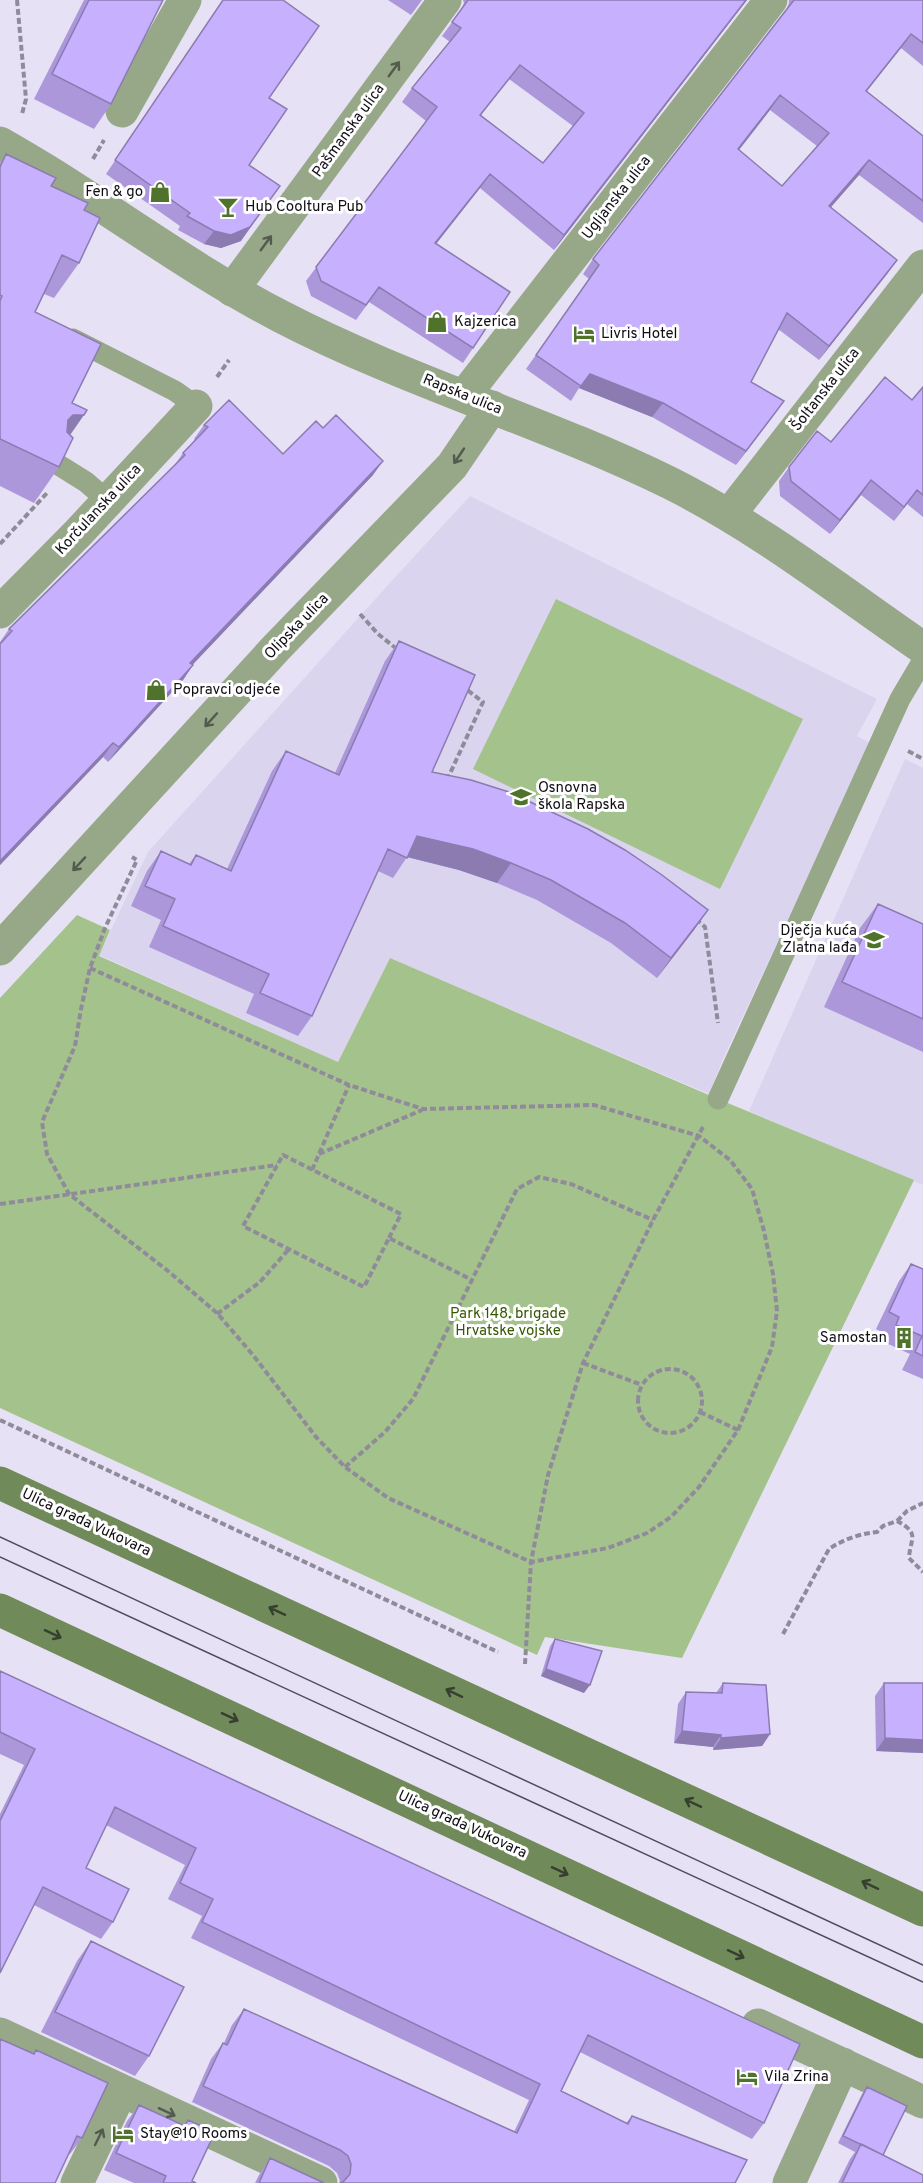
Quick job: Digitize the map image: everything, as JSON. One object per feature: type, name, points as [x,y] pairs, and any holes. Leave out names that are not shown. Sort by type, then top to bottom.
[{"type":"main road","name":"Ulica grada Vukovara","points":[[0,1483],[923,1910]]},
{"type":"main road","name":"Ulica grada Vukovara","points":[[0,1610],[923,2042]]},
{"type":"street","points":[[122,111],[185,0]]},
{"type":"street","name":"Pašmanska ulica","points":[[232,290],[445,0]]},
{"type":"street","name":"Ugljanska ulica","points":[[478,402],[771,0]]},
{"type":"street","name":"Rapska ulica","points":[[0,143],[75,188],[232,290],[341,346],[596,449],[729,515],[923,648]]},
{"type":"street","name":"Šoltanska ulica","points":[[729,515],[923,266]]},
{"type":"street","name":"Olipska ulica","points":[[0,949],[276,648],[452,466],[478,402]]},
{"type":"street","name":"Korčulanska ulica","points":[[0,612],[196,406]]},
{"type":"street","points":[[735,2014],[923,2102]]},
{"type":"street","points":[[0,2034],[321,2183]]},
{"type":"street","points":[[789,2183],[843,2064]]},
{"type":"street","points":[[77,2183],[121,2091]]},
{"type":"lane","points":[[56,330],[176,391],[196,406]]},
{"type":"lane","points":[[61,466],[86,482],[108,501]]},
{"type":"lane","points":[[718,1099],[900,699],[923,660]]},
{"type":"path","points":[[17,0],[26,99],[22,114]]},
{"type":"path","points":[[0,544],[61,466]]},
{"type":"path","points":[[355,609],[378,634],[401,652]]},
{"type":"path","points":[[445,785],[483,702],[460,683]]},
{"type":"path","points":[[90,968],[349,1085],[423,1109],[594,1106],[699,1136],[730,1160],[752,1189],[773,1274],[777,1311],[772,1347],[738,1430],[699,1487],[671,1517],[647,1533],[608,1548],[531,1562],[388,1498],[345,1467],[316,1437],[254,1355],[217,1314],[168,1271],[69,1194],[47,1154],[42,1122],[75,1046],[90,968],[105,928],[137,860],[127,854]]},
{"type":"path","points":[[690,914],[705,927],[723,1059],[735,1064]]},
{"type":"path","points":[[312,1170],[349,1085]]},
{"type":"path","points":[[320,1154],[423,1109]]},
{"type":"path","points":[[525,1664],[531,1562],[548,1475],[583,1364],[653,1220],[699,1136]]},
{"type":"path","points":[[283,1155],[401,1214],[364,1287],[243,1226],[278,1165],[283,1155]]},
{"type":"path","points":[[0,1204],[278,1165]]},
{"type":"path","points":[[345,1467],[385,1432],[413,1399],[517,1188],[539,1177],[572,1184],[653,1220]]},
{"type":"path","points":[[389,1238],[472,1280]]},
{"type":"path","points":[[217,1314],[260,1282],[289,1249]]},
{"type":"path","points":[[583,1364],[642,1385]]},
{"type":"path","points":[[678,1370],[688,1374],[696,1381],[703,1401],[700,1412],[695,1421],[678,1432],[667,1433],[648,1424],[638,1406],[638,1396],[648,1377],[657,1371],[678,1370]]},
{"type":"path","points":[[700,1412],[738,1430]]},
{"type":"path","points":[[0,1420],[498,1652]]},
{"type":"path","points":[[783,1634],[829,1550],[839,1542],[858,1534],[877,1532],[883,1526],[897,1521],[907,1511],[923,1503]]},
{"type":"path","points":[[897,1521],[905,1525],[914,1537],[909,1558],[923,1572]]},
{"type":"shaded area","name":"Osnovna škola Rapska","points":[[470,496],[877,699],[857,736],[870,743],[723,1059],[709,1094],[390,958],[338,1062],[99,955],[148,852]]},
{"type":"shaded area","name":"Dječja kuća Zlatna lađa","points":[[905,759],[923,768],[923,1185],[749,1111]]},
{"type":"green space","points":[[556,599],[803,719],[720,889],[473,769]]},
{"type":"green space","name":"Park 148. brigade Hrvatske vojske","points":[[77,915],[110,930],[99,956],[338,1062],[390,958],[718,1099],[914,1180],[682,1658],[545,1637],[537,1655],[0,1408],[0,998]]},
{"type":"building","points":[[89,0],[163,0],[111,104],[52,74]]},
{"type":"building","points":[[223,0],[283,0],[319,26],[269,98],[287,109],[249,165],[280,186],[250,227],[231,235],[214,231],[187,216],[190,213],[115,160]]},
{"type":"building","points":[[468,0],[746,0],[564,235],[490,174],[435,243],[510,292],[473,348],[379,287],[366,305],[321,281],[316,267],[437,107],[412,88],[461,28],[452,22]],"holes":[[[520,65],[584,113],[543,163],[480,115]]]},
{"type":"building","points":[[794,0],[923,0],[923,43],[911,34],[866,91],[923,136],[923,201],[869,160],[829,206],[897,260],[829,346],[787,313],[751,382],[784,401],[746,451],[663,403],[590,374],[581,386],[536,355],[599,265],[593,259]],"holes":[[[780,95],[829,133],[782,186],[738,149]]]},
{"type":"building","points":[[6,154],[56,178],[51,186],[88,203],[84,210],[100,218],[79,263],[62,255],[35,312],[101,344],[72,403],[87,410],[84,415],[73,415],[68,420],[67,432],[73,438],[59,467],[0,439],[0,301],[2,296],[0,295],[0,167]]},
{"type":"building","points":[[885,377],[912,400],[923,387],[923,495],[917,490],[904,507],[871,480],[840,520],[791,481],[789,467],[817,431],[831,442]]},
{"type":"building","points":[[229,400],[283,454],[316,421],[323,428],[336,415],[383,461],[190,663],[193,665],[119,747],[113,743],[0,861],[0,644],[12,631],[9,629],[185,455],[183,453],[208,427],[204,425]]},
{"type":"building","points":[[399,641],[475,675],[432,772],[471,780],[509,792],[588,829],[625,850],[708,910],[671,958],[625,923],[551,880],[473,849],[417,836],[407,858],[388,849],[312,1016],[260,993],[269,974],[163,926],[175,899],[145,886],[161,851],[191,865],[196,855],[231,871],[286,751],[339,775]]},
{"type":"building","points":[[878,904],[923,924],[923,1019],[842,982]]},
{"type":"building","points":[[911,1264],[923,1269],[923,1356],[915,1352],[922,1336],[896,1325],[899,1317],[889,1312]]},
{"type":"building","points":[[555,1639],[602,1651],[590,1685],[546,1669]]},
{"type":"building","points":[[0,1671],[800,2044],[764,2123],[588,2035],[561,2091],[628,2124],[632,2116],[747,2160],[735,2183],[340,2183],[350,2174],[351,2164],[348,2156],[340,2150],[203,2086],[223,2043],[227,2045],[244,2009],[517,2133],[540,2084],[202,1922],[213,1899],[180,1883],[196,1848],[115,1807],[86,1868],[129,1889],[113,1922],[43,1887],[0,1973],[0,1821],[35,1749],[0,1732]]},
{"type":"building","points":[[723,1683],[766,1685],[770,1734],[721,1738],[721,1735],[682,1731],[686,1692],[722,1693]]},
{"type":"building","points":[[884,1683],[923,1683],[923,1740],[885,1738]]},
{"type":"building","points":[[91,1941],[184,1987],[149,2056],[55,2012]]},
{"type":"building","points":[[0,2039],[34,2054],[36,2050],[108,2083],[82,2138],[77,2136],[55,2183],[0,2183]]},
{"type":"building","points":[[867,2087],[907,2106],[883,2155],[843,2136]]},
{"type":"building","points":[[139,2105],[185,2126],[188,2120],[215,2132],[192,2181],[196,2183],[163,2183],[166,2176],[116,2153]]},
{"type":"building","points":[[861,2144],[923,2175],[923,2183],[842,2183]]},
{"type":"building","points":[[270,2158],[324,2183],[259,2183]]},
{"type":"tram line","points":[[0,1537],[923,1965]]},
{"type":"tram line","points":[[0,1557],[923,1982]]},
{"type":"place","name":"Fen & go","points":[[160,192]]},
{"type":"place","name":"Hub Cooltura Pub","points":[[228,207]]},
{"type":"place","name":"Kajzerica","points":[[437,322]]},
{"type":"place","name":"Livris Hotel","points":[[584,334]]},
{"type":"place","name":"Popravci odjeće","points":[[156,690]]},
{"type":"place","name":"Osnovna škola Rapska","points":[[521,797]]},
{"type":"place","name":"Dječja kuća Zlatna lađa","points":[[874,940]]},
{"type":"place","name":"Samostan","points":[[904,1338]]},
{"type":"place","name":"Vila Zrina","points":[[747,2077]]},
{"type":"place","name":"Stay@10 Rooms","points":[[123,2134]]}]
